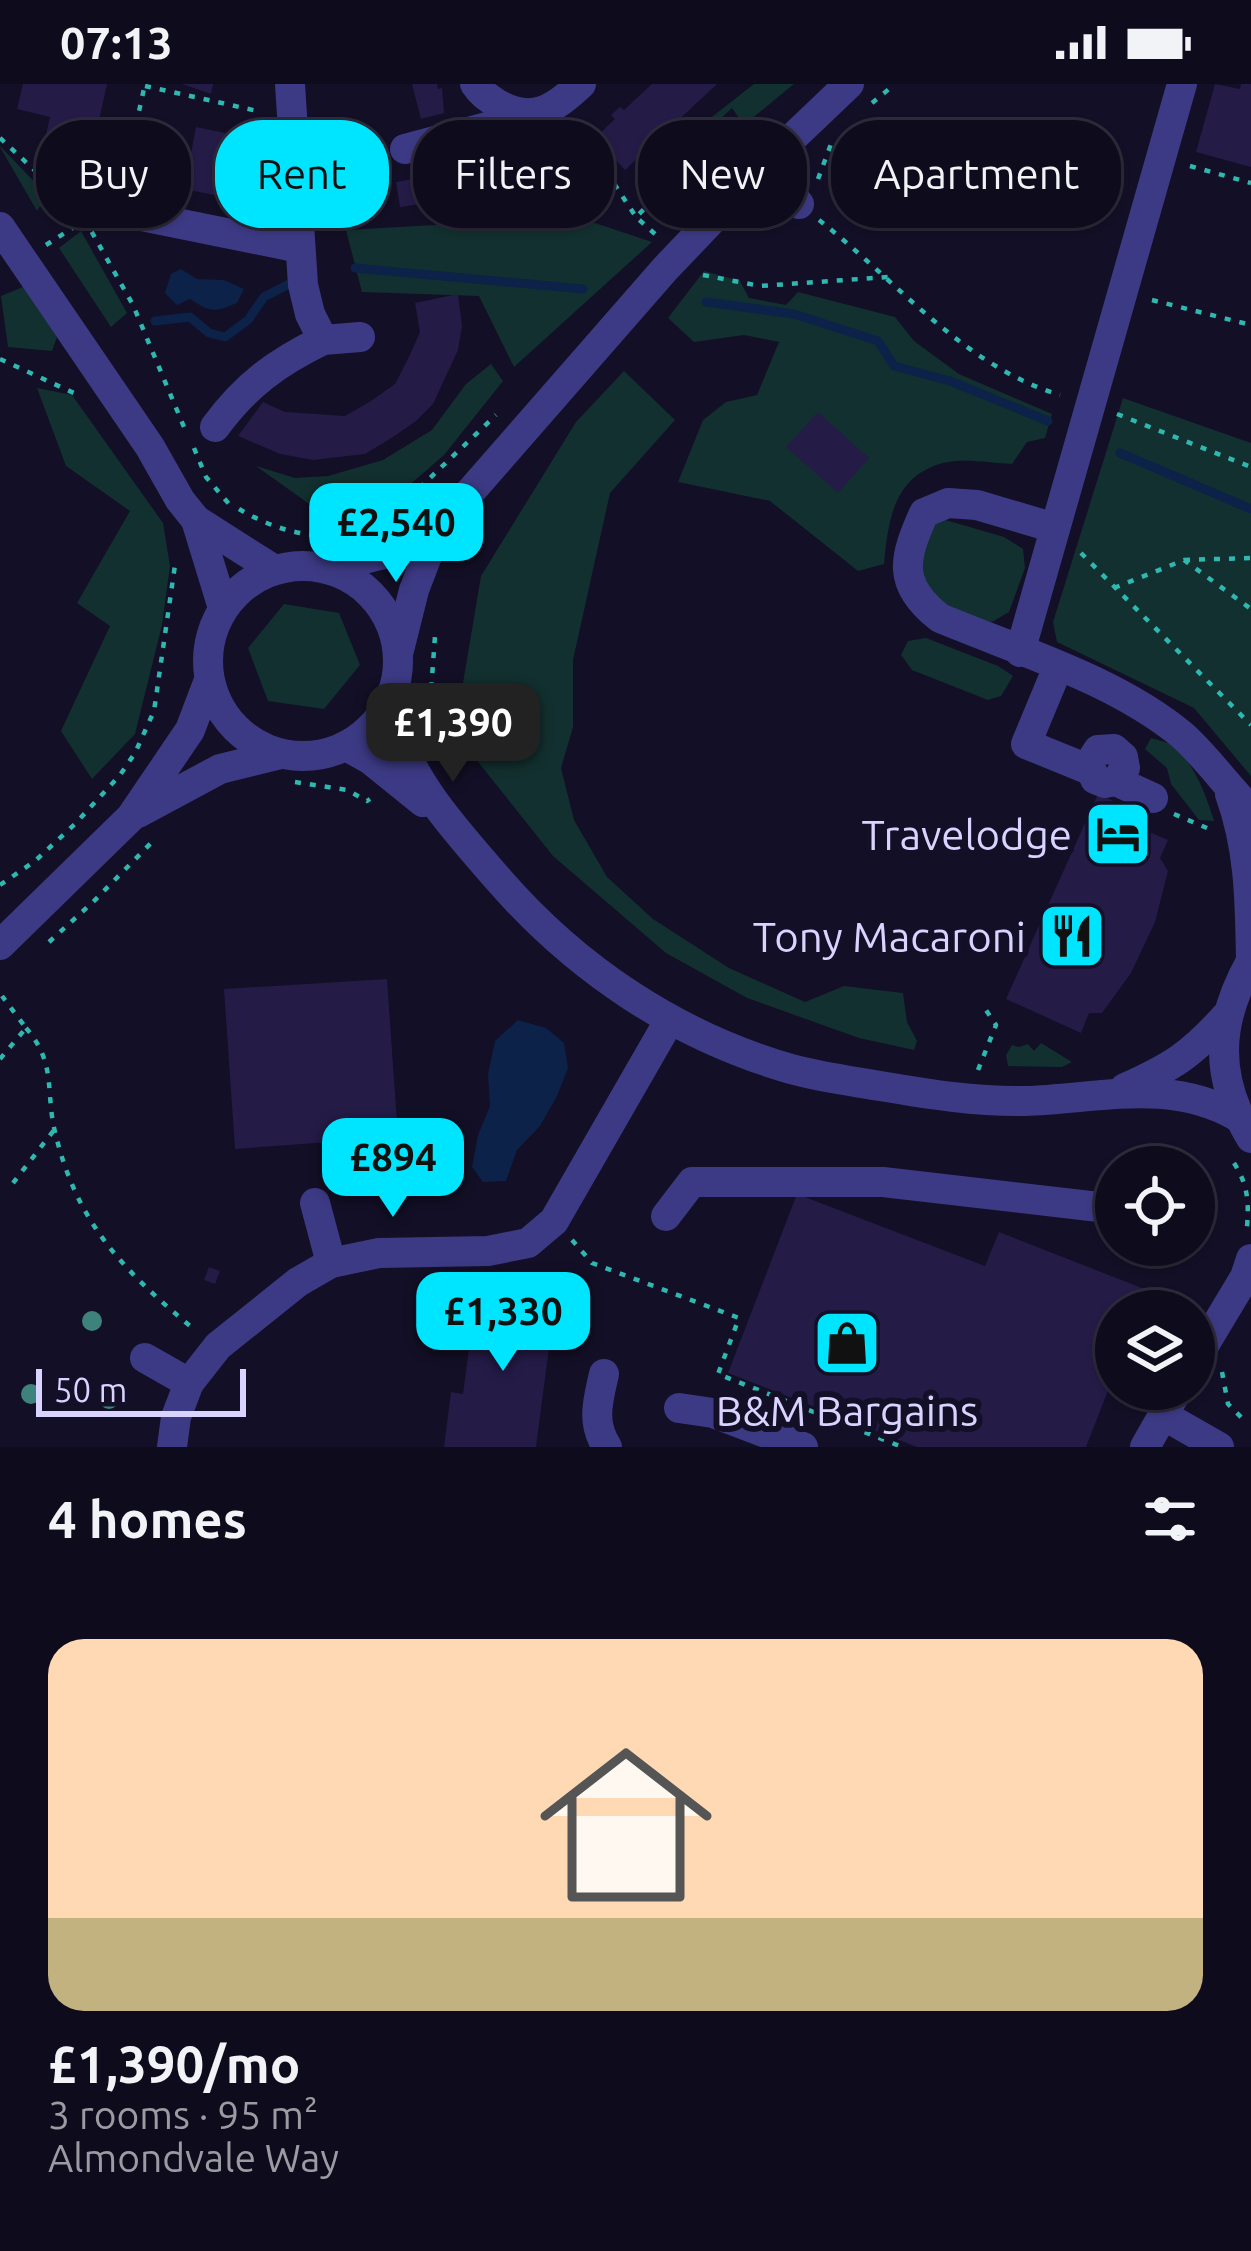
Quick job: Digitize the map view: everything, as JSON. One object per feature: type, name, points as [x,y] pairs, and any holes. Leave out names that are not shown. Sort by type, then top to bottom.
[{"type":"street","points":[[290,84],[303,285],[322,340]]},
{"type":"street","points":[[475,84],[479,92],[506,108],[544,110]]},
{"type":"street","points":[[405,149],[544,110],[581,84]]},
{"type":"street","points":[[807,124],[849,84]]},
{"type":"street","points":[[1020,652],[1182,84]]},
{"type":"street","points":[[0,227],[196,520],[223,608]]},
{"type":"street","points":[[191,227],[300,248]]},
{"type":"street","points":[[131,817],[220,769],[288,768],[303,756],[346,746],[375,724],[394,692],[414,590],[436,530],[704,228]]},
{"type":"street","points":[[215,427],[255,380],[291,355],[322,340],[359,337]]},
{"type":"street","points":[[1055,528],[995,509],[948,503],[924,513],[908,548],[908,580],[934,614],[1147,709],[1209,760],[1251,810]]},
{"type":"street","points":[[196,520],[273,569]]},
{"type":"street","points":[[329,568],[384,554],[436,530]]},
{"type":"street","points":[[288,768],[235,728],[209,680],[212,631],[223,608],[245,584],[273,569],[329,568],[355,580],[376,598],[392,622],[399,650]]},
{"type":"street","points":[[1058,667],[1025,744],[1153,798]]},
{"type":"street","points":[[0,945],[131,817],[190,730],[209,680]]},
{"type":"street","points":[[394,692],[404,772]]},
{"type":"street","points":[[346,746],[404,772],[525,910],[579,958],[669,1021],[727,1047],[793,1070],[933,1095],[1024,1101],[1116,1092],[1162,1094],[1222,1107],[1240,1137]]},
{"type":"street","points":[[1228,788],[1242,826],[1249,871],[1251,961],[1226,1016],[1223,1051],[1240,1137]]},
{"type":"street","points":[[1116,1092],[1195,1051],[1226,1016]]},
{"type":"street","points":[[172,1447],[176,1417],[189,1383],[239,1326],[298,1282],[331,1263],[379,1253],[488,1251],[528,1243],[554,1221],[669,1021]]},
{"type":"street","points":[[666,1216],[692,1182],[883,1182],[1095,1207]]},
{"type":"street","points":[[315,1203],[331,1263]]},
{"type":"street","points":[[1215,1327],[1249,1270]]},
{"type":"street","points":[[145,1358],[189,1383]]},
{"type":"street","points":[[604,1374],[595,1415],[599,1436],[607,1447]]},
{"type":"street","points":[[679,1408],[713,1413],[803,1447]]},
{"type":"street","points":[[1145,1447],[1166,1410]]},
{"type":"street","points":[[1182,1410],[1227,1440]]},
{"type":"path","points":[[137,120],[145,85],[291,118]]},
{"type":"path","points":[[544,110],[603,158],[636,217],[659,238]]},
{"type":"path","points":[[0,138],[36,173]]},
{"type":"path","points":[[1161,158],[1251,183]]},
{"type":"path","points":[[807,211],[916,307],[1009,373],[1251,467]]},
{"type":"path","points":[[37,250],[72,228]]},
{"type":"path","points":[[90,228],[133,304],[206,478],[229,504],[259,521],[312,536],[339,535]]},
{"type":"path","points":[[697,274],[760,286],[888,278]]},
{"type":"path","points":[[1123,292],[1251,325]]},
{"type":"path","points":[[0,359],[75,392]]},
{"type":"path","points":[[385,521],[499,411]]},
{"type":"path","points":[[1055,528],[1251,725]]},
{"type":"path","points":[[1114,587],[1184,560],[1251,558]]},
{"type":"path","points":[[0,885],[75,824],[135,753],[154,710],[176,565],[211,560]]},
{"type":"path","points":[[1184,560],[1251,609]]},
{"type":"path","points":[[288,768],[367,801],[431,757],[435,619]]},
{"type":"path","points":[[1153,798],[1159,808],[1219,833]]},
{"type":"path","points":[[44,946],[158,836]]},
{"type":"path","points":[[2,996],[40,1045],[52,1088],[54,1130],[82,1208],[103,1241],[136,1277],[218,1346]]},
{"type":"path","points":[[966,1097],[996,1025],[986,1010]]},
{"type":"path","points":[[0,1059],[26,1028]]},
{"type":"path","points":[[13,1183],[54,1130]]},
{"type":"path","points":[[1240,1137],[1249,1204],[1246,1227],[1251,1229]]},
{"type":"path","points":[[592,1262],[739,1318],[718,1374],[902,1447]]},
{"type":"path","points":[[1227,1440],[1242,1418],[1228,1404],[1221,1375],[1229,1361]]},
{"type":"green space","points":[[754,84],[794,84],[750,120],[740,120],[732,108],[719,120],[708,120]]},
{"type":"green space","points":[[0,147],[36,184],[36,209]]},
{"type":"green space","points":[[610,228],[652,242],[514,367],[479,296],[362,292],[346,230]]},
{"type":"green space","points":[[81,231],[127,313],[111,327],[59,248]]},
{"type":"green space","points":[[704,271],[740,281],[749,298],[786,305],[798,292],[895,317],[914,341],[959,374],[1052,414],[1045,438],[1027,442],[1012,464],[943,463],[914,478],[892,516],[884,564],[858,571],[770,501],[678,482],[703,420],[726,402],[757,395],[779,342],[744,335],[694,342],[668,318]]},
{"type":"green space","points":[[23,287],[57,337],[52,351],[8,347],[1,296]]},
{"type":"green space","points":[[491,364],[503,381],[444,455],[392,500],[319,511],[256,466],[295,478],[328,476],[383,460],[432,430],[466,384]]},
{"type":"green space","points":[[624,371],[675,420],[610,493],[573,660],[573,727],[561,768],[574,820],[607,877],[653,919],[729,968],[805,1002],[844,986],[903,993],[907,1022],[917,1041],[914,1050],[859,1038],[747,998],[666,953],[553,856],[475,758],[463,683],[481,576],[576,422]]},
{"type":"green space","points":[[37,388],[72,395],[163,523],[170,566],[162,625],[135,734],[92,779],[61,731],[110,626],[77,603],[130,511],[66,466]]},
{"type":"green space","points":[[1123,398],[1251,443],[1251,776],[1194,708],[1057,642],[1053,622]]},
{"type":"green space","points":[[942,519],[1004,537],[1023,549],[1025,568],[1009,612],[992,622],[968,616],[944,605],[925,588],[918,564],[922,534]]},
{"type":"green space","points":[[284,604],[339,613],[360,665],[324,709],[268,701],[248,648]]},
{"type":"green space","points":[[926,638],[1013,676],[1001,696],[988,700],[912,670],[901,655],[908,641]]},
{"type":"green space","points":[[1151,738],[1170,744],[1185,758],[1214,821],[1199,820],[1171,784],[1167,768],[1145,749]]},
{"type":"green space","points":[[1041,1043],[1072,1062],[1062,1067],[1008,1066],[1006,1055],[1012,1045],[1028,1044],[1034,1051]]},
{"type":"water","points":[[181,269],[197,279],[224,280],[244,289],[237,303],[223,308],[208,309],[190,299],[177,305],[165,293],[171,274]]},
{"type":"water","points":[[518,1020],[546,1028],[564,1043],[568,1068],[540,1126],[517,1150],[506,1181],[483,1182],[472,1167],[490,1106],[488,1074],[495,1041]]},
{"type":"building","points":[[23,84],[107,84],[99,120],[49,120],[17,109]]},
{"type":"building","points":[[182,84],[213,84],[211,94]]},
{"type":"building","points":[[412,84],[442,88],[444,113],[421,119]]},
{"type":"building","points":[[652,84],[717,84],[678,120],[638,120],[638,158],[625,170],[614,158],[615,119],[611,115],[620,107],[624,110]]},
{"type":"building","points":[[1215,84],[1240,89],[1241,84],[1251,84],[1251,167],[1196,152]]},
{"type":"building","points":[[196,127],[215,131],[215,195],[191,190]]},
{"type":"building","points":[[413,179],[413,205],[400,207],[396,182]]},
{"type":"building","points":[[458,294],[462,326],[458,350],[433,404],[393,437],[365,454],[313,460],[280,454],[238,436],[263,402],[285,412],[345,416],[371,401],[395,384],[408,359],[420,332],[415,303]]},
{"type":"building","points":[[818,412],[869,458],[838,493],[786,447]]},
{"type":"building","points":[[1098,794],[1146,816],[1140,828],[1168,840],[1160,858],[1168,871],[1155,922],[1131,973],[1102,1013],[1089,1013],[1081,1033],[1006,999]]},
{"type":"building","points":[[387,979],[398,1137],[235,1149],[224,989]]},
{"type":"building","points":[[797,1194],[985,1266],[999,1232],[1147,1290],[1095,1290],[1095,1410],[1100,1410],[1086,1447],[917,1447],[728,1373]]},
{"type":"building","points":[[209,1267],[220,1271],[215,1284],[204,1280]]},
{"type":"building","points":[[477,1289],[549,1298],[546,1317],[553,1317],[536,1447],[444,1447],[451,1392],[463,1394]]},
{"type":"waterway","points":[[355,268],[583,289]]},
{"type":"waterway","points":[[155,321],[190,317],[209,333],[225,337],[248,320],[264,297],[289,284]]},
{"type":"waterway","points":[[706,302],[794,314],[878,341],[894,366],[950,381],[1048,421]]},
{"type":"waterway","points":[[1120,453],[1251,509]]},
{"type":"place","name":"Travelodge","points":[[1118,834]]},
{"type":"place","name":"Tony Macaroni","points":[[1072,936]]},
{"type":"place","name":"B&M Bargains","points":[[847,1343]]}]
